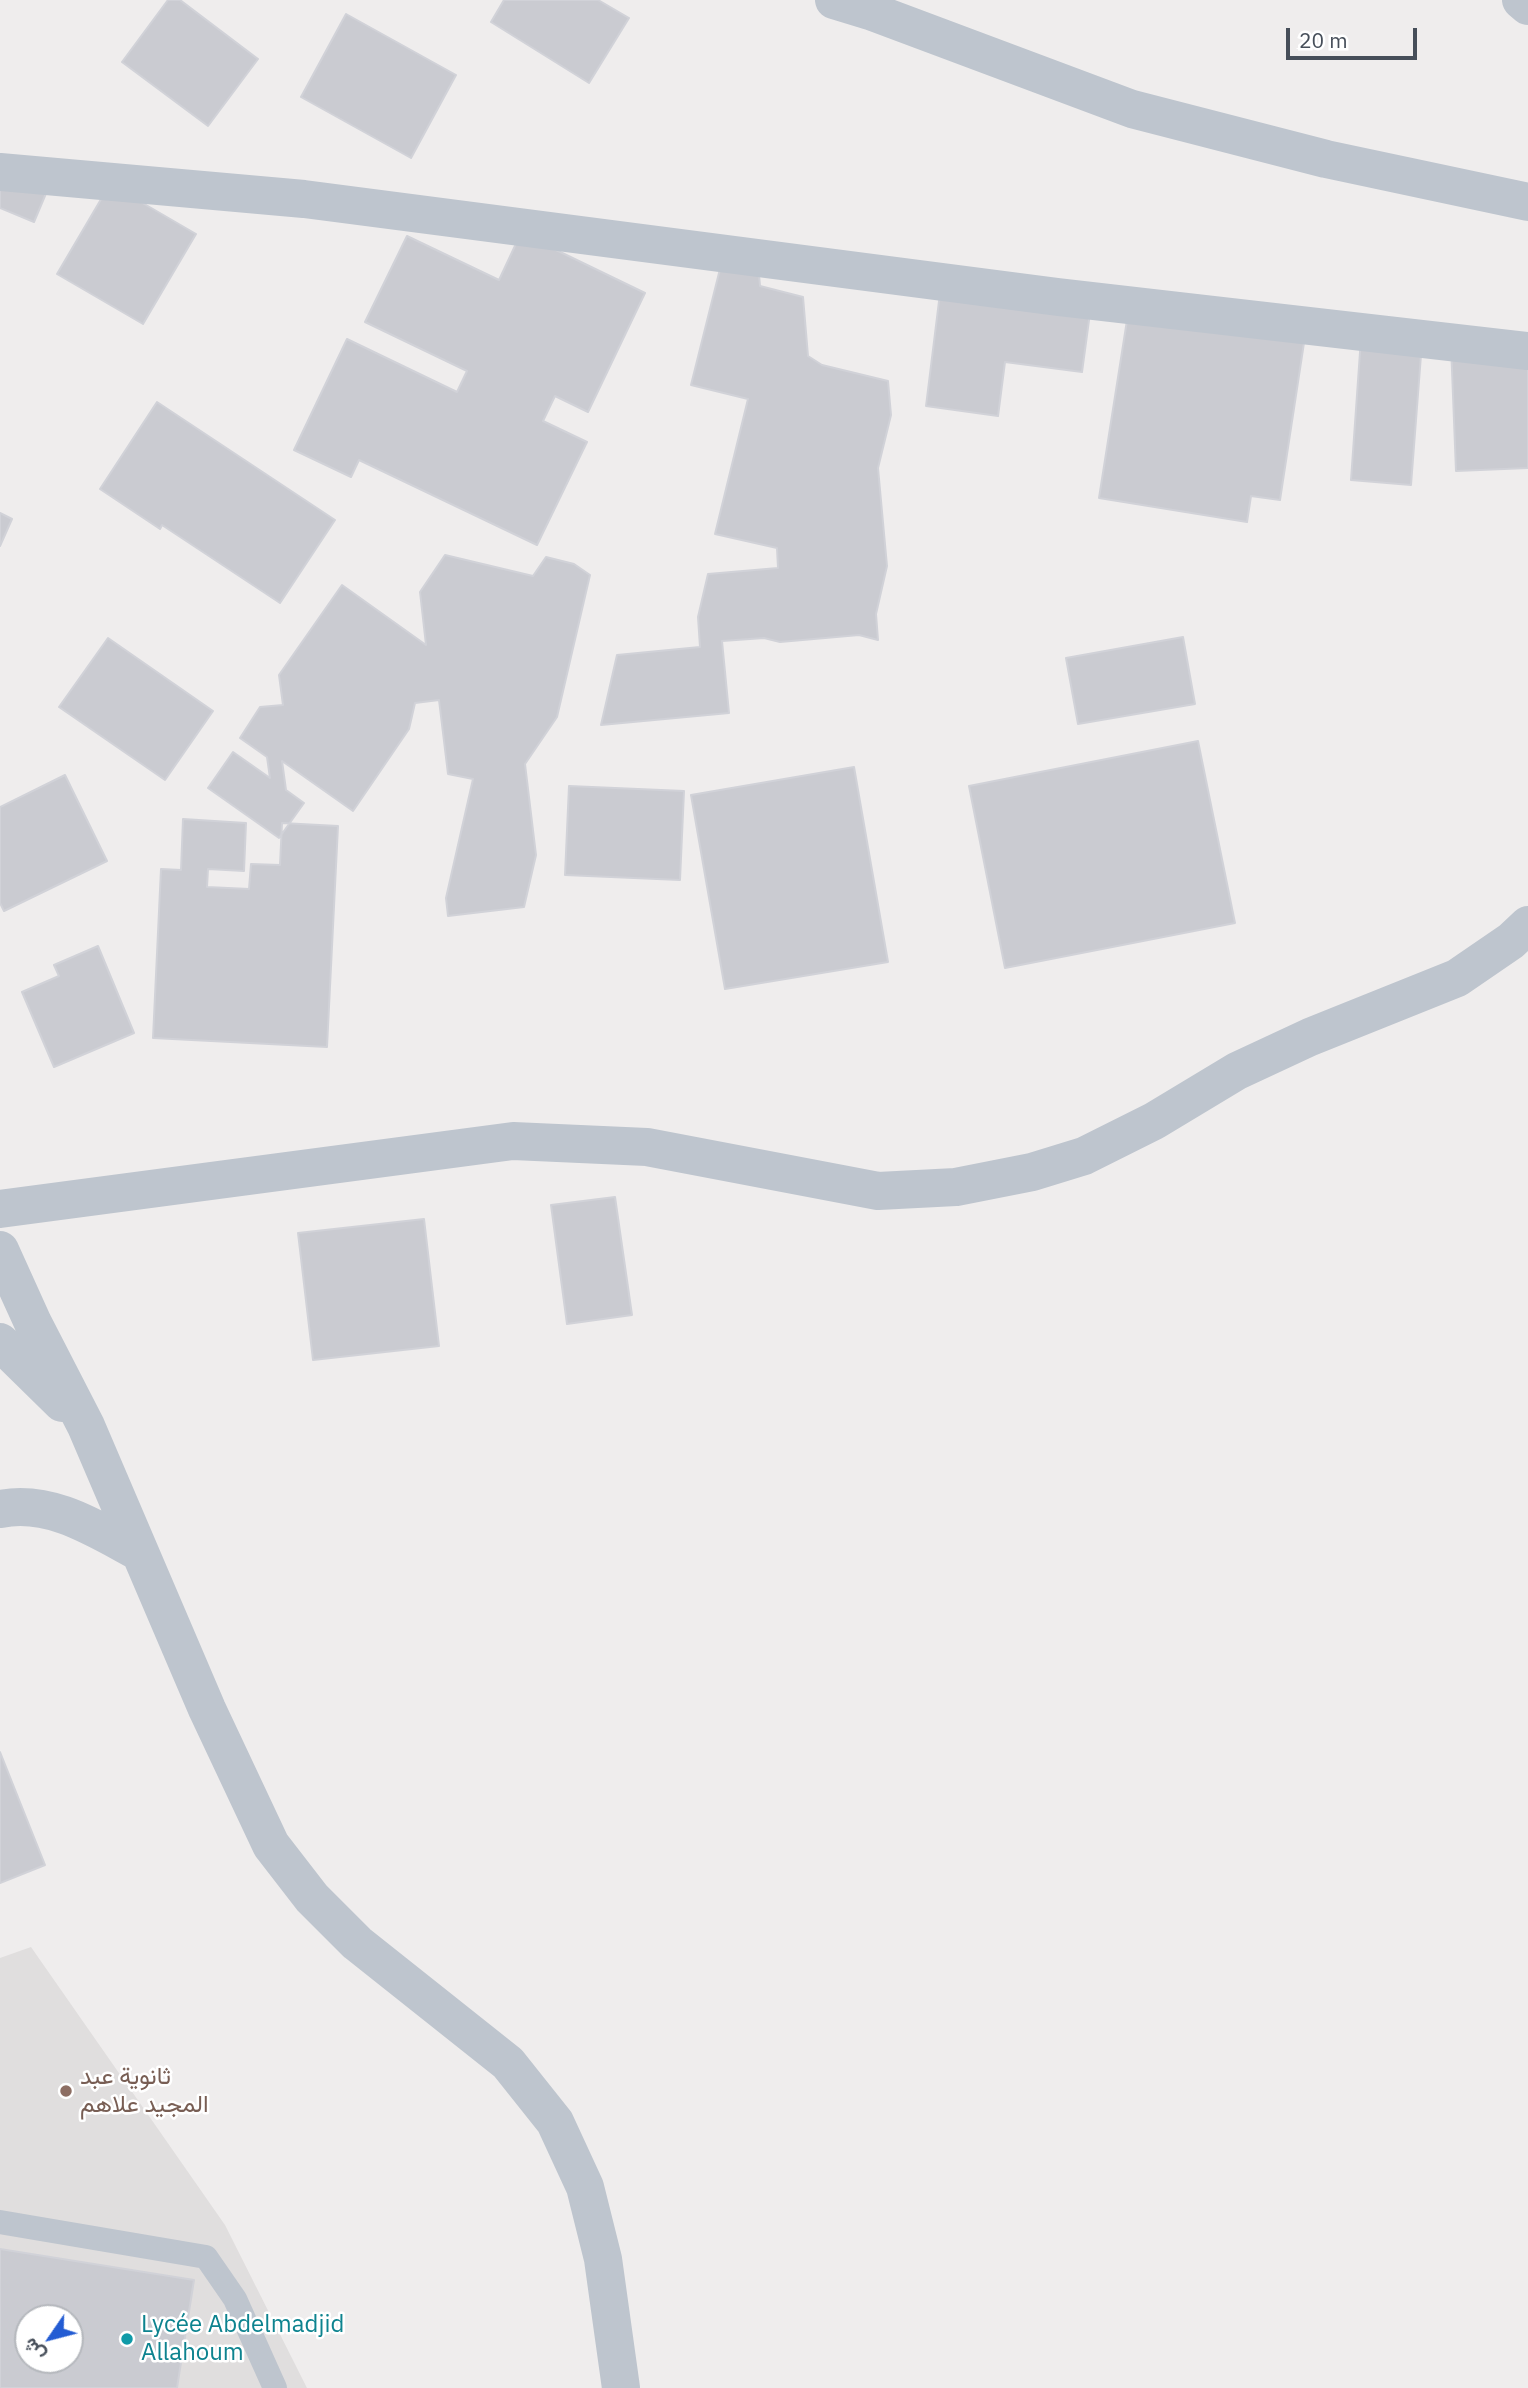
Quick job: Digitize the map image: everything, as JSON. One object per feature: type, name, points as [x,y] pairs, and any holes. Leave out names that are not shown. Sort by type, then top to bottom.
[{"type":"street","points":[[834,0],[1132,109],[1326,159],[1528,202]]},
{"type":"street","points":[[1521,0],[1528,6]]},
{"type":"street","points":[[0,172],[304,199],[1058,297],[1528,351]]},
{"type":"street","points":[[0,1209],[513,1141],[647,1147],[878,1191],[956,1187],[1032,1172],[1084,1156],[1154,1121],[1237,1071],[1310,1037],[1457,978],[1511,941],[1528,925]]},
{"type":"street","points":[[0,1250],[33,1324],[86,1426],[207,1709],[271,1845],[312,1898],[357,1943],[508,2063],[555,2122],[584,2187],[600,2247],[621,2388]]},
{"type":"street","points":[[0,1342],[86,1426]]},
{"type":"street","points":[[0,1509],[45,1509],[78,1520],[139,1552]]},
{"type":"lane","points":[[0,2222],[206,2257],[235,2299],[275,2388]]},
{"type":"shaded area","name":"ثانوية عبد المجيد علاهم","points":[[31,1947],[225,2225],[307,2388],[0,2388],[0,1958]]},
{"type":"building","points":[[168,0],[180,0],[258,59],[208,126],[122,62]]},
{"type":"building","points":[[504,0],[598,0],[629,18],[589,83],[491,22]]},
{"type":"building","points":[[346,14],[456,75],[411,158],[301,97]]},
{"type":"building","points":[[0,172],[47,191],[34,222],[0,208]]},
{"type":"building","points":[[110,184],[196,234],[143,324],[57,274]]},
{"type":"building","points":[[521,233],[645,293],[588,412],[555,396],[543,421],[587,442],[537,545],[359,460],[351,477],[294,450],[347,339],[457,392],[467,371],[365,322],[407,236],[499,280]]},
{"type":"building","points":[[721,265],[759,274],[760,286],[803,297],[808,356],[822,365],[888,381],[891,415],[878,468],[887,566],[876,614],[878,640],[859,635],[780,642],[764,638],[722,641],[729,713],[601,725],[617,655],[700,647],[698,617],[708,574],[778,568],[777,548],[715,534],[748,399],[691,385]]},
{"type":"building","points":[[942,277],[1092,298],[1082,372],[1005,362],[998,416],[926,406]]},
{"type":"building","points":[[1131,295],[1307,323],[1280,500],[1251,496],[1247,522],[1099,498]]},
{"type":"building","points":[[1362,324],[1423,329],[1411,485],[1351,480]]},
{"type":"building","points":[[1528,343],[1528,468],[1456,471],[1451,345]]},
{"type":"building","points":[[157,402],[335,520],[280,603],[162,525],[160,529],[100,489]]},
{"type":"building","points":[[0,513],[12,519],[0,546]]},
{"type":"building","points":[[445,555],[533,576],[546,557],[574,564],[590,575],[557,717],[525,764],[536,855],[524,907],[448,916],[446,898],[473,779],[448,774],[439,700],[415,703],[409,729],[353,811],[282,761],[286,790],[304,803],[279,838],[208,788],[233,752],[270,778],[267,757],[240,738],[260,707],[283,705],[279,675],[342,585],[426,645],[420,592]]},
{"type":"building","points":[[1183,637],[1195,704],[1078,724],[1066,658]]},
{"type":"building","points":[[108,638],[213,711],[165,780],[59,707]]},
{"type":"building","points":[[1198,741],[1235,923],[1005,968],[969,786]]},
{"type":"building","points":[[854,767],[888,962],[725,989],[691,795]]},
{"type":"building","points":[[65,775],[107,861],[4,911],[0,903],[0,807]]},
{"type":"building","points":[[569,786],[684,791],[680,880],[565,875]]},
{"type":"building","points":[[183,819],[246,823],[244,871],[208,869],[207,887],[249,889],[251,864],[280,865],[282,823],[338,826],[327,1047],[153,1038],[161,869],[181,870]]},
{"type":"building","points":[[98,946],[134,1033],[54,1067],[22,992],[59,976],[54,965]]},
{"type":"building","points":[[615,1197],[632,1315],[567,1324],[551,1205]]},
{"type":"building","points":[[424,1219],[439,1346],[313,1360],[298,1233]]},
{"type":"building","points":[[0,1752],[45,1865],[0,1883]]},
{"type":"building","name":"Lycée Abdelmadjid Allahoum","points":[[0,2249],[194,2280],[177,2388],[0,2388]]},
{"type":"place","name":"ثانوية عبد المجيد علاهم","points":[[66,2091]]},
{"type":"place","name":"Lycée Abdelmadjid Allahoum","points":[[127,2339]]}]
